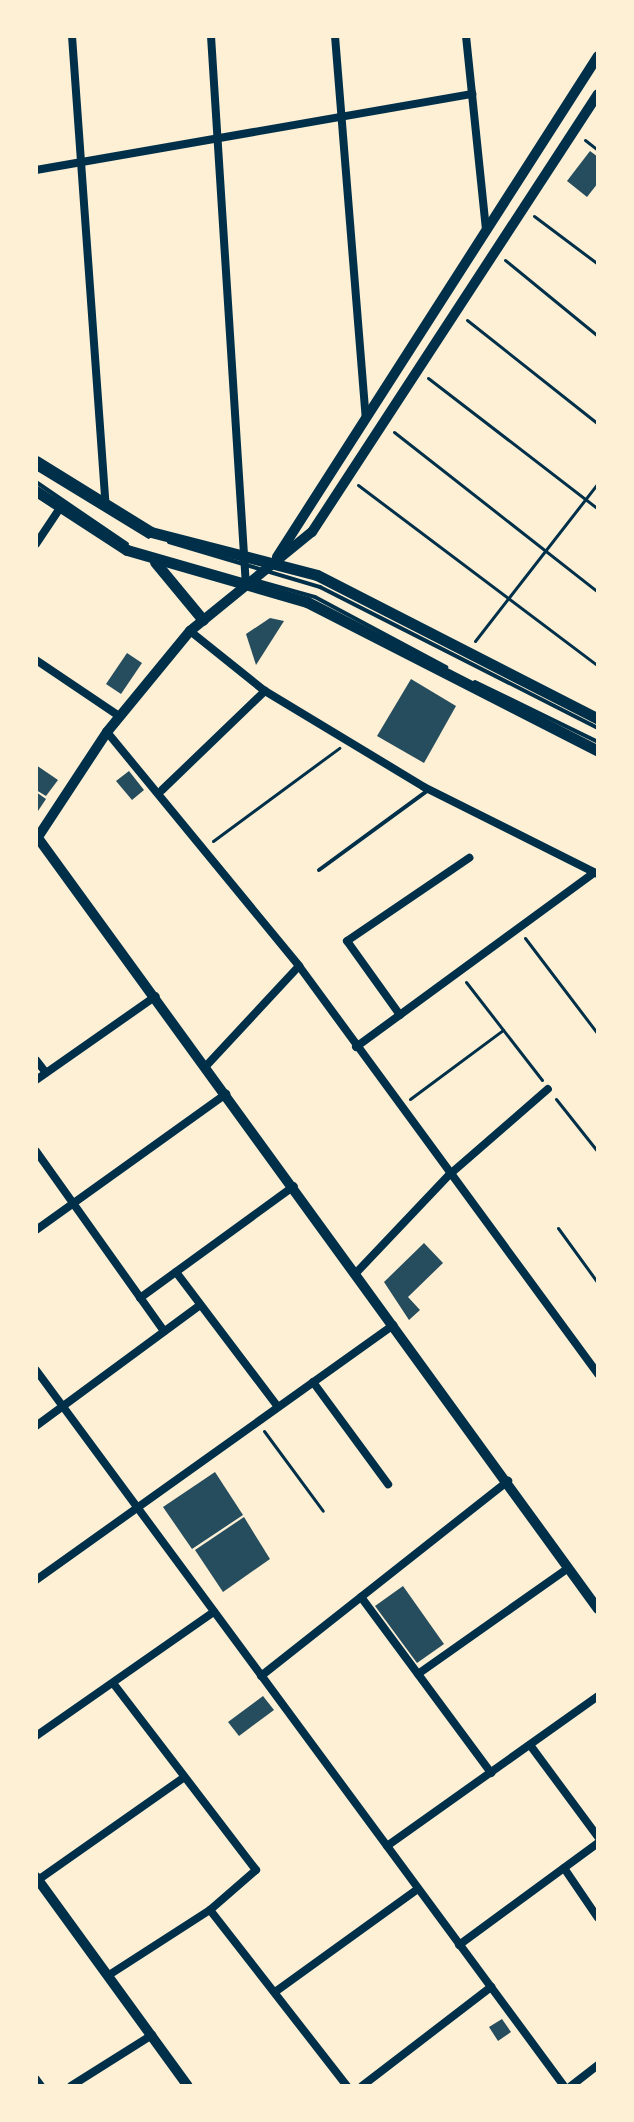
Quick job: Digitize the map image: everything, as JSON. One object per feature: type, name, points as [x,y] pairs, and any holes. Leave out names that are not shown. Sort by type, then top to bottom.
[{"type":"main road","points":[[36,461],[106,510],[151,532],[270,566],[317,575],[598,719]]},
{"type":"main road","points":[[36,491],[155,562],[248,581],[307,602],[598,751]]},
{"type":"main road","points":[[155,562],[203,620]]},
{"type":"street","points":[[72,36],[106,510]]},
{"type":"street","points":[[211,36],[248,581]]},
{"type":"street","points":[[335,36],[366,420]]},
{"type":"street","points":[[466,36],[486,231]]},
{"type":"street","points":[[270,566],[598,56]]},
{"type":"street","points":[[36,170],[472,94]]},
{"type":"street","points":[[598,94],[521,207],[350,479],[312,532],[190,631],[107,732],[37,839],[156,995],[598,1609]]},
{"type":"street","points":[[36,544],[60,508]]},
{"type":"street","points":[[190,631],[265,691],[348,741],[429,789],[596,874],[356,1047]]},
{"type":"street","points":[[36,660],[119,716]]},
{"type":"street","points":[[162,790],[265,691]]},
{"type":"street","points":[[107,732],[162,790],[299,966],[400,1106],[453,1172],[598,1374]]},
{"type":"street","points":[[400,1015],[347,941],[469,858]]},
{"type":"street","points":[[207,1065],[299,966]]},
{"type":"street","points":[[36,1080],[156,995]]},
{"type":"street","points":[[36,1060],[46,1073]]},
{"type":"street","points":[[356,1273],[453,1172],[548,1089]]},
{"type":"street","points":[[36,1230],[226,1094]]},
{"type":"street","points":[[36,1151],[164,1331]]},
{"type":"street","points":[[140,1298],[294,1186]]},
{"type":"street","points":[[176,1272],[278,1407]]},
{"type":"street","points":[[36,1426],[200,1305]]},
{"type":"street","points":[[36,1580],[393,1325]]},
{"type":"street","points":[[36,1370],[564,2086]]},
{"type":"street","points":[[313,1382],[388,1484]]},
{"type":"street","points":[[261,1676],[508,1481]]},
{"type":"street","points":[[418,1674],[568,1568]]},
{"type":"street","points":[[361,1597],[491,1773]]},
{"type":"street","points":[[36,1736],[214,1612]]},
{"type":"street","points":[[109,1975],[210,1910],[256,1873],[113,1683]]},
{"type":"street","points":[[387,1846],[598,1696]]},
{"type":"street","points":[[459,1945],[598,1840],[530,1745]]},
{"type":"street","points":[[183,1778],[37,1878],[188,2086]]},
{"type":"street","points":[[564,1868],[596,1912]]},
{"type":"street","points":[[275,1992],[418,1889]]},
{"type":"street","points":[[210,1910],[347,2086]]},
{"type":"street","points":[[362,2086],[491,1987]]},
{"type":"street","points":[[71,2086],[152,2035]]},
{"type":"street","points":[[571,2086],[598,2065]]},
{"type":"street","points":[[36,2079],[41,2086]]},
{"type":"lane","points":[[36,468],[148,536],[246,559]]},
{"type":"lane","points":[[36,482],[130,546],[315,597],[598,742]]},
{"type":"lane","points":[[270,566],[320,587],[598,728]]},
{"type":"lane","points":[[319,870],[429,789]]},
{"type":"path","points":[[521,207],[598,264]]},
{"type":"path","points":[[493,251],[598,336]]},
{"type":"path","points":[[455,310],[598,424]]},
{"type":"path","points":[[419,370],[598,509]]},
{"type":"path","points":[[385,424],[598,592]]},
{"type":"path","points":[[350,479],[598,666]]},
{"type":"path","points":[[469,653],[598,483]]},
{"type":"path","points":[[206,846],[348,741]]},
{"type":"path","points":[[517,929],[598,1034]]},
{"type":"path","points":[[458,972],[598,1152]]},
{"type":"path","points":[[400,1106],[503,1030]]},
{"type":"path","points":[[558,1228],[597,1281]]},
{"type":"path","points":[[257,1422],[323,1511]]},
{"type":"building","points":[[590,151],[598,157],[598,183],[587,197],[567,181]]},
{"type":"building","points":[[270,618],[284,621],[256,665],[246,634]]},
{"type":"building","points":[[127,653],[142,663],[121,694],[106,684]]},
{"type":"building","points":[[411,679],[456,706],[424,763],[377,736]]},
{"type":"building","points":[[36,765],[58,780],[46,796],[36,790]]},
{"type":"building","points":[[129,771],[144,790],[132,800],[116,781]]},
{"type":"building","points":[[36,792],[46,799],[36,814]]},
{"type":"building","points":[[424,1243],[443,1263],[408,1297],[420,1310],[409,1320],[384,1282]]},
{"type":"building","points":[[215,1472],[243,1515],[192,1549],[163,1507]]},
{"type":"building","points":[[244,1517],[270,1559],[223,1592],[195,1550]]},
{"type":"building","points":[[403,1586],[444,1644],[417,1663],[375,1606]]},
{"type":"building","points":[[263,1696],[274,1710],[239,1736],[228,1722]]},
{"type":"building","points":[[502,2019],[511,2032],[498,2041],[489,2027]]}]
